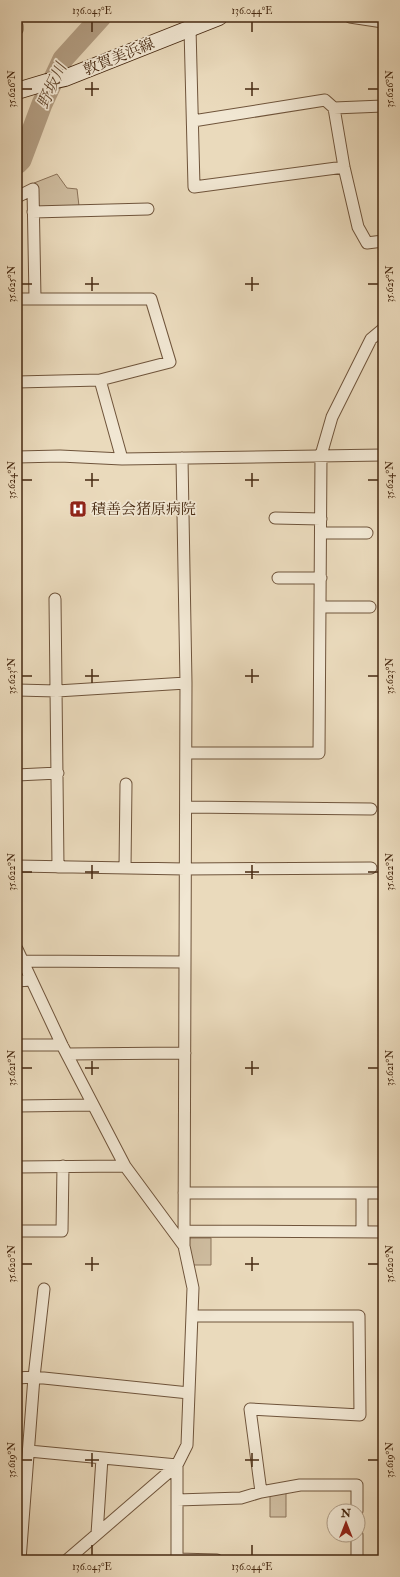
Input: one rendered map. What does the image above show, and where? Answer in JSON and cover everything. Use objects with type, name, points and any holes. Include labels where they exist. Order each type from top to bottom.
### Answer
[{"type":"main road","name":"敦賀美浜線","points":[[17,92],[72,76],[219,17]]},
{"type":"street","points":[[350,17],[383,22]]},
{"type":"street","points":[[190,28],[194,187],[344,167]]},
{"type":"street","points":[[193,121],[325,100],[334,108],[344,167],[358,227],[367,243],[383,241]]},
{"type":"street","points":[[334,108],[383,106]]},
{"type":"street","points":[[17,197],[33,189],[35,298]]},
{"type":"street","points":[[33,212],[148,209]]},
{"type":"street","points":[[17,299],[151,299],[170,362],[100,380],[17,382]]},
{"type":"street","points":[[186,753],[319,753],[322,455],[332,417],[371,339],[383,329]]},
{"type":"street","points":[[100,380],[122,459]]},
{"type":"street","points":[[17,456],[60,456],[122,459],[383,455]]},
{"type":"street","points":[[67,1560],[177,1465],[187,1445],[193,1288],[184,1246],[186,683],[182,458]]},
{"type":"street","points":[[275,518],[321,518]]},
{"type":"street","points":[[321,533],[367,533]]},
{"type":"street","points":[[278,578],[320,578]]},
{"type":"street","points":[[55,599],[58,866]]},
{"type":"street","points":[[320,607],[370,607]]},
{"type":"street","points":[[17,690],[57,691],[186,683]]},
{"type":"street","points":[[17,775],[58,773]]},
{"type":"street","points":[[125,868],[126,784]]},
{"type":"street","points":[[186,807],[371,809]]},
{"type":"street","points":[[17,866],[125,868],[371,868]]},
{"type":"street","points":[[17,948],[65,1049],[125,1166],[184,1246]]},
{"type":"street","points":[[22,961],[185,962]]},
{"type":"street","points":[[17,981],[31,980]]},
{"type":"street","points":[[17,1045],[65,1049],[185,1053]]},
{"type":"street","points":[[17,1106],[93,1104]]},
{"type":"street","points":[[17,1231],[62,1231],[63,1166]]},
{"type":"street","points":[[17,1167],[125,1166]]},
{"type":"street","points":[[184,1193],[383,1194]]},
{"type":"street","points":[[362,1193],[362,1232]]},
{"type":"street","points":[[184,1231],[383,1232]]},
{"type":"street","points":[[20,1560],[34,1377],[44,1289]]},
{"type":"street","points":[[192,1316],[359,1316],[360,1415],[250,1409],[261,1492]]},
{"type":"street","points":[[17,1378],[34,1377],[189,1393]]},
{"type":"street","points":[[29,1451],[177,1465]]},
{"type":"street","points":[[97,1534],[102,1458]]},
{"type":"street","points":[[177,1465],[177,1560],[217,1560]]},
{"type":"street","points":[[177,1500],[241,1498],[261,1492],[300,1485],[357,1485],[357,1503]]},
{"type":"street","points":[[357,1543],[357,1560]]},
{"type":"shaded area","points":[[57,174],[67,188],[77,189],[79,206],[41,207],[35,203],[34,183]]},
{"type":"shaded area","points":[[190,1238],[211,1238],[211,1265],[194,1265],[188,1248]]},
{"type":"shaded area","points":[[286,1493],[286,1517],[270,1517],[270,1496]]},
{"type":"waterway","name":"野坂川","points":[[17,164],[21,160],[42,104],[63,59],[101,17]]},
{"type":"place","name":"積善会猪原病院","points":[[78,509]]}]
